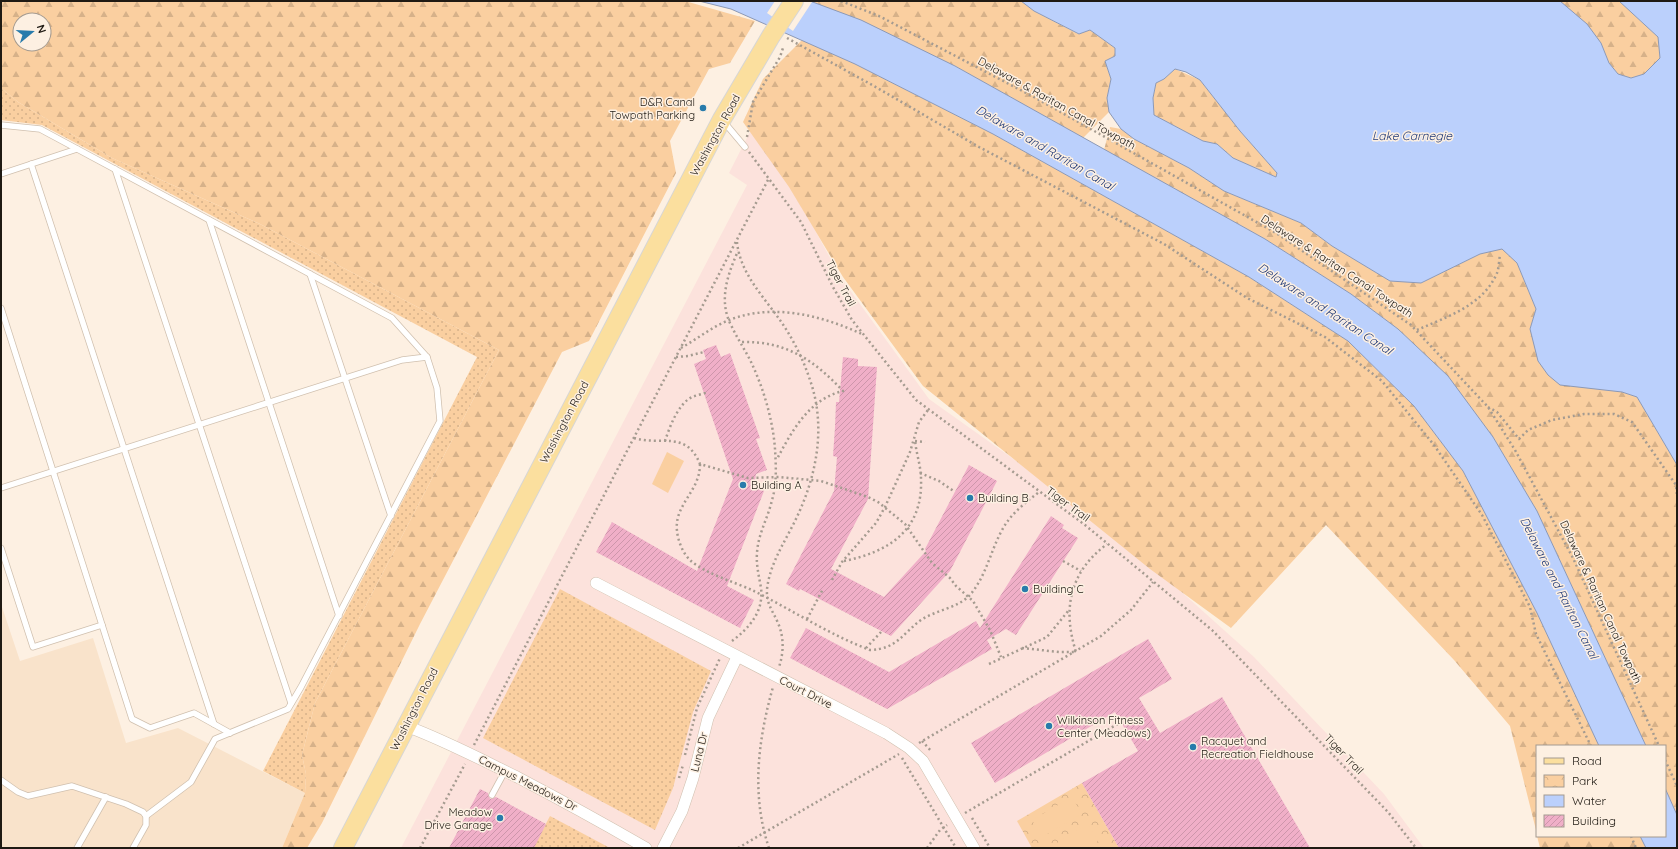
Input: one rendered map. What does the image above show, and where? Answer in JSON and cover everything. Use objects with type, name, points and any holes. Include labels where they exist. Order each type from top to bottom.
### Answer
[{"type":"main road","name":"Washington Road","points":[[342,848],[722,119],[794,1]]},
{"type":"street","name":"Court Drive","points":[[596,583],[886,733],[904,751],[922,761],[974,848]]},
{"type":"street","name":"Luna Dr","points":[[663,848],[682,811],[693,778],[708,718],[737,657]]},
{"type":"street","name":"Campus Meadows Dr","points":[[406,726],[439,738],[505,771],[583,811],[646,848]]},
{"type":"lane","points":[[722,119],[745,148]]},
{"type":"lane","points":[[1,125],[40,129],[392,318],[427,357],[437,388],[440,421],[339,616],[288,709],[214,739],[191,782],[146,816]]},
{"type":"lane","points":[[1,174],[77,149]]},
{"type":"lane","points":[[31,164],[214,724]]},
{"type":"lane","points":[[115,169],[291,703]]},
{"type":"lane","points":[[209,220],[339,616]]},
{"type":"lane","points":[[310,274],[391,516]]},
{"type":"lane","points":[[1,308],[132,719],[150,728],[194,713],[230,733]]},
{"type":"lane","points":[[1,488],[402,360],[427,357]]},
{"type":"lane","points":[[1,548],[33,647],[102,625]]},
{"type":"lane","points":[[492,795],[505,771]]},
{"type":"lane","points":[[1,780],[18,792],[28,796],[72,786],[106,797],[143,812],[146,816],[146,824],[133,848]]},
{"type":"lane","points":[[77,848],[106,797]]},
{"type":"path","name":"Delaware & Raritan Canal Towpath","points":[[841,1],[879,16],[1032,96],[1276,233],[1366,292],[1417,330],[1488,407],[1515,450],[1573,558],[1659,745]]},
{"type":"path","points":[[745,148],[753,102],[780,57],[785,38],[874,86],[979,147],[1164,244],[1247,298],[1325,337],[1382,380],[1434,445],[1482,515],[1530,607],[1536,634],[1591,745]]},
{"type":"path","name":"Tiger Trail","points":[[745,148],[801,222],[833,287],[863,334],[916,400],[1107,544],[1220,638],[1388,812],[1416,848]]},
{"type":"path","points":[[420,848],[769,178]]},
{"type":"path","points":[[737,242],[738,252],[753,284],[773,312],[800,355],[816,404],[818,434],[812,480],[804,502],[780,548],[770,572],[768,598],[769,608],[777,621],[782,635],[783,648],[764,720],[760,746],[758,795],[764,833],[769,848]]},
{"type":"path","points":[[678,786],[697,708],[724,650],[751,625],[759,608],[762,595],[756,565],[758,542],[772,500],[776,478],[775,447],[766,404],[754,367],[728,320],[725,305],[725,287],[738,252]]},
{"type":"path","points":[[1417,330],[1458,313],[1483,293],[1497,273],[1500,255]]},
{"type":"path","points":[[681,348],[728,320],[752,314],[773,312],[817,317],[863,334]]},
{"type":"path","points":[[741,342],[761,343],[800,355],[822,370],[842,391],[831,394],[816,404],[796,426],[776,461]]},
{"type":"path","points":[[676,357],[704,352]]},
{"type":"path","points":[[665,441],[668,431],[683,404],[693,397],[708,392]]},
{"type":"path","points":[[1488,407],[1498,412],[1519,439],[1528,430],[1552,420],[1584,414],[1614,414],[1632,422],[1676,486],[1677,496]]},
{"type":"path","points":[[832,580],[842,562],[876,523],[885,507],[910,452],[919,422],[928,410]]},
{"type":"path","points":[[634,438],[650,442],[675,441],[684,444],[692,450],[700,464],[699,479],[696,486],[682,505],[678,516],[679,540],[690,560],[698,566],[762,595],[866,648],[881,650],[903,638],[920,621],[935,612],[952,606],[968,596],[983,576],[1006,525],[1020,506],[1039,492]]},
{"type":"path","points":[[842,562],[867,556],[888,546],[908,528],[916,512],[920,496],[920,473],[915,438]]},
{"type":"path","points":[[915,441],[925,442]]},
{"type":"path","points":[[700,464],[748,478],[812,480],[831,484],[868,497],[885,507],[897,515],[908,528],[932,563],[968,596],[979,610],[1001,657]]},
{"type":"path","points":[[920,473],[939,481],[955,492]]},
{"type":"path","points":[[1076,652],[1072,636],[1070,599],[1081,571],[1094,554],[1107,544]]},
{"type":"path","points":[[1063,561],[1081,571]]},
{"type":"path","points":[[738,848],[1076,652],[1101,636],[1131,610],[1153,582]]},
{"type":"path","points":[[807,619],[823,589]]},
{"type":"path","points":[[988,664],[1047,636],[1070,609]]},
{"type":"path","points":[[866,648],[881,632]]},
{"type":"path","points":[[1022,648],[1052,652],[1076,652]]},
{"type":"path","points":[[927,848],[944,827],[956,818],[1121,722]]},
{"type":"path","points":[[904,751],[956,848]]},
{"type":"path","points":[[1666,762],[1677,786]]},
{"type":"path","points":[[1631,837],[1636,848]]},
{"type":"shaded area","points":[[753,126],[779,164],[841,278],[929,399],[1108,526],[1254,657],[1384,794],[1424,848],[401,848],[747,185],[729,173]]},
{"type":"shaded area","points":[[1,604],[20,661],[93,638],[126,743],[178,728],[305,793],[282,848],[1,848]]},
{"type":"green space","points":[[1,1],[685,1],[755,21],[730,63],[709,69],[670,141],[676,173],[589,341],[562,352],[420,624],[322,823],[307,848],[282,848],[305,793],[306,774],[302,755],[315,703],[499,350],[260,224],[112,158],[18,102],[1,88]]},
{"type":"green space","points":[[810,1],[1021,1],[1034,11],[1078,34],[1090,30],[1115,48],[1115,56],[1105,61],[1111,79],[1107,98],[1109,112],[1083,138],[955,66]]},
{"type":"green space","points":[[1560,1],[1619,1],[1658,37],[1660,58],[1644,74],[1631,78],[1618,74],[1609,63],[1601,43]]},
{"type":"green space","points":[[802,40],[855,64],[993,134],[1249,277],[1348,341],[1414,406],[1463,471],[1537,613],[1599,745],[1536,745],[1536,830],[1510,726],[1454,660],[1326,525],[1231,628],[1150,569],[923,386],[843,277],[789,187],[743,122],[763,79]]},
{"type":"green space","points":[[1175,69],[1200,80],[1240,131],[1277,173],[1276,177],[1233,158],[1217,144],[1203,141],[1154,115],[1153,98],[1156,83],[1164,79]]},
{"type":"green space","points":[[1,88],[18,102],[112,158],[260,224],[499,350],[315,703],[302,755],[306,774],[305,793],[263,771],[477,357],[42,125],[1,120]]},
{"type":"green space","points":[[1110,127],[1121,129],[1134,139],[1189,168],[1224,191],[1301,223],[1332,246],[1390,281],[1421,283],[1480,254],[1502,248],[1517,263],[1536,309],[1530,329],[1622,392],[1637,397],[1677,465],[1677,815],[1666,790],[1666,745],[1646,745],[1537,511],[1493,437],[1447,376],[1398,329],[1351,294],[1265,239],[1104,150]]},
{"type":"green space","points":[[667,452],[684,461],[668,493],[652,484]]},
{"type":"green space","points":[[560,589],[711,671],[693,712],[673,788],[655,830],[483,738]]},
{"type":"green space","points":[[1082,783],[1119,848],[1032,848],[1017,821]]},
{"type":"green space","points":[[1072,797],[1082,814],[1042,837],[1032,820]]},
{"type":"green space","points":[[550,816],[610,848],[533,848]]},
{"type":"green space","points":[[1088,824],[1098,841],[1087,848],[1049,848]]},
{"type":"green space","points":[[1537,837],[1640,837],[1646,848],[1540,848]]},
{"type":"water","name":"Delaware and Raritan Canal","points":[[699,1],[810,1],[861,20],[955,66],[1265,239],[1351,294],[1398,329],[1448,376],[1493,437],[1537,511],[1646,745],[1599,745],[1537,613],[1463,471],[1414,406],[1348,341],[1249,277],[993,134],[855,64],[731,9]]},
{"type":"water","name":"Lake Carnegie","points":[[1021,1],[1560,1],[1587,24],[1601,43],[1609,63],[1618,74],[1631,78],[1644,74],[1660,58],[1658,37],[1619,1],[1677,1],[1677,465],[1637,397],[1622,392],[1560,385],[1548,375],[1538,361],[1530,329],[1536,309],[1517,263],[1502,249],[1480,254],[1421,283],[1390,281],[1332,246],[1301,223],[1224,191],[1189,168],[1134,139],[1121,129],[1109,112],[1107,98],[1111,79],[1105,61],[1115,56],[1115,48],[1090,30],[1079,34],[1034,11]],"holes":[[[1175,69],[1186,72],[1200,80],[1240,131],[1277,173],[1276,177],[1233,158],[1217,144],[1203,141],[1154,115],[1153,98],[1156,83],[1164,79]]]},
{"type":"water","points":[[1666,790],[1677,815],[1677,848],[1646,848],[1640,837],[1666,837]]},
{"type":"pier","points":[[775,1],[812,2],[793,31],[767,13]]},
{"type":"building","name":"Building A","points":[[716,345],[721,357],[730,353],[760,438],[756,439],[767,470],[756,474],[754,487],[764,491],[727,586],[754,600],[740,628],[596,552],[612,522],[697,571],[733,479],[694,364],[706,359],[703,350]]},
{"type":"building","name":"Building B","points":[[843,357],[858,359],[858,366],[877,367],[868,499],[831,569],[884,597],[926,551],[925,549],[969,465],[997,481],[950,571],[891,636],[800,589],[799,591],[786,584],[834,491],[837,457],[833,456],[836,402],[839,402]]},
{"type":"building","name":"Building C","points":[[1051,516],[1064,525],[1062,528],[1078,538],[1016,635],[1006,629],[987,640],[992,649],[887,709],[790,658],[806,628],[889,672],[976,621],[980,628]]},
{"type":"building","name":"Racquet and Recreation Fieldhouse","points":[[1148,639],[1172,679],[1139,698],[1160,733],[1222,697],[1310,848],[1119,848],[1082,783],[1138,751],[1115,712],[995,783],[971,743]]},
{"type":"building","name":"Meadow Drive Garage","points":[[480,789],[488,793],[490,799],[496,797],[546,824],[534,848],[449,848]]},
{"type":"place","name":"D&R Canal Towpath Parking","points":[[703,108]]},
{"type":"place","name":"Building A","points":[[743,485]]},
{"type":"place","name":"Building B","points":[[970,498]]},
{"type":"place","name":"Building C","points":[[1025,589]]},
{"type":"place","name":"Wilkinson Fitness Center (Meadows)","points":[[1049,726]]},
{"type":"place","name":"Racquet and Recreation Fieldhouse","points":[[1193,747]]},
{"type":"place","name":"Meadow Drive Garage","points":[[500,818]]}]
